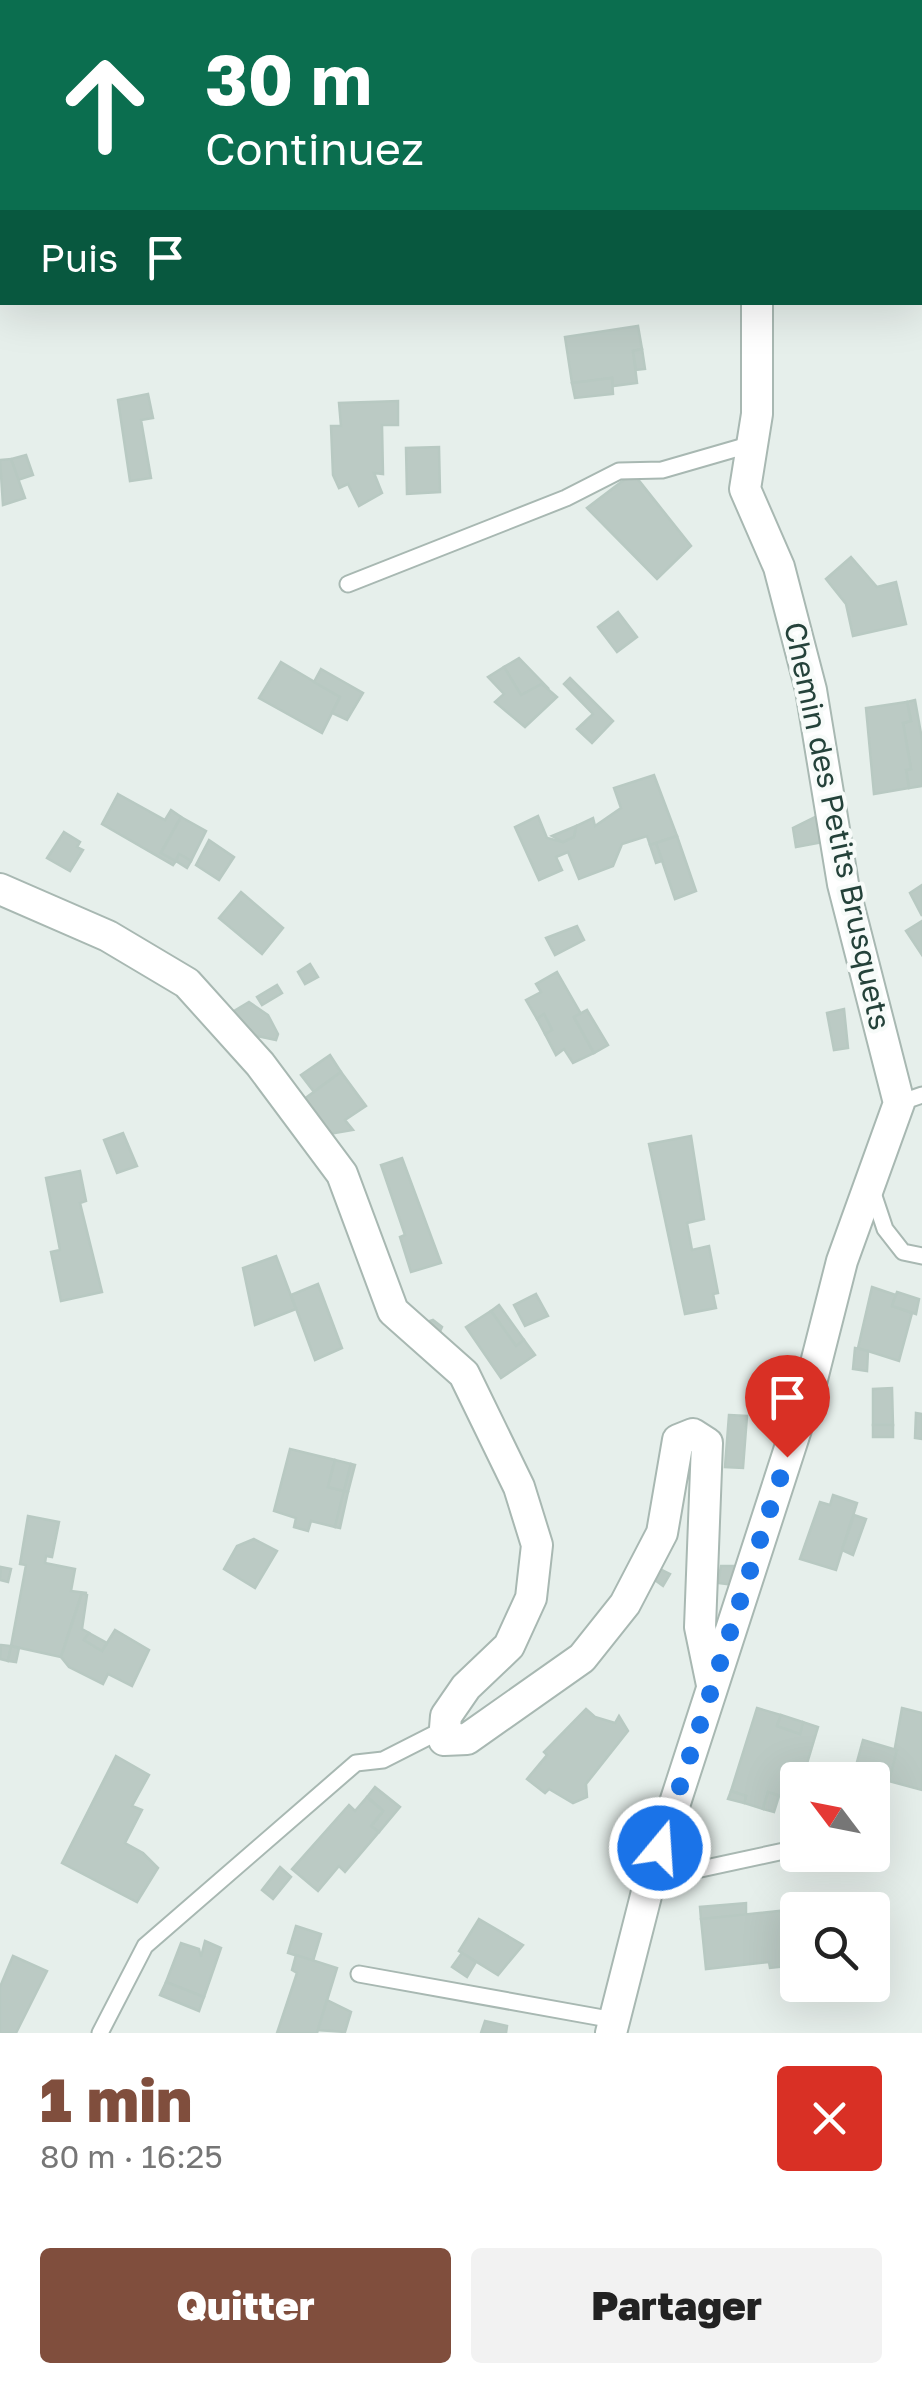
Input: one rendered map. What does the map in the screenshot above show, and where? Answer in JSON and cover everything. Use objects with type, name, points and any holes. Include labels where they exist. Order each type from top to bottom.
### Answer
[{"type":"street","name":"Chemin des Petits Brusquets","points":[[612,2027],[650,1880],[811,1383],[842,1261],[870,1184],[911,1099],[843,884],[811,690],[779,567],[745,489],[757,414],[757,305]]},
{"type":"street","points":[[0,889],[108,936],[187,982],[260,1064],[342,1174],[394,1311],[464,1374],[519,1488],[537,1546],[530,1598],[509,1646],[466,1687],[446,1716],[444,1740],[466,1739],[582,1658],[625,1604],[662,1533],[678,1440],[692,1434],[707,1443],[700,1627],[713,1688]]},
{"type":"lane","points":[[348,584],[566,498],[618,470],[662,470],[752,444]]},
{"type":"lane","points":[[870,1184],[885,1229],[903,1252],[922,1256]]},
{"type":"lane","points":[[100,2033],[145,1946],[356,1763],[384,1760],[444,1729]]},
{"type":"lane","points":[[650,1880],[780,1852]]},
{"type":"lane","points":[[359,1974],[612,2027]]},
{"type":"building","points":[[638,326],[642,349],[633,351],[637,383],[613,386],[612,378],[572,383],[565,337]]},
{"type":"building","points":[[642,349],[645,369],[636,370],[633,351]]},
{"type":"building","points":[[612,378],[613,394],[575,398],[572,383]]},
{"type":"building","points":[[148,394],[153,418],[141,420],[151,478],[130,481],[118,400]]},
{"type":"building","points":[[398,401],[398,425],[382,425],[383,474],[374,473],[382,493],[359,506],[348,484],[339,488],[333,475],[331,426],[341,426],[339,403]]},
{"type":"building","points":[[439,447],[440,492],[407,494],[406,448]]},
{"type":"building","points":[[26,455],[33,475],[18,480],[11,459]]},
{"type":"building","points":[[11,459],[25,498],[3,505],[0,460]]},
{"type":"building","points":[[633,473],[691,546],[657,579],[587,508]]},
{"type":"building","points":[[851,557],[877,587],[896,582],[906,624],[853,636],[846,604],[826,579]]},
{"type":"building","points":[[618,612],[637,637],[617,652],[598,627]]},
{"type":"building","points":[[519,658],[549,689],[542,684],[521,695],[504,667]]},
{"type":"building","points":[[281,662],[340,697],[322,733],[259,698]]},
{"type":"building","points":[[504,667],[521,695],[542,684],[557,697],[525,727],[495,702],[504,694],[488,677]]},
{"type":"building","points":[[321,669],[363,693],[347,720],[332,713],[340,697],[314,682]]},
{"type":"building","points":[[570,678],[613,721],[592,743],[577,729],[593,714],[564,684]]},
{"type":"building","points":[[915,700],[922,739],[922,786],[909,788],[906,770],[911,769],[903,723],[911,721],[907,702]]},
{"type":"building","points":[[907,702],[911,721],[903,723],[911,769],[906,770],[909,788],[874,794],[866,708]]},
{"type":"building","points":[[654,775],[677,836],[650,845],[647,836],[622,844],[613,866],[579,879],[568,852],[556,857],[562,870],[539,880],[515,827],[538,816],[547,838],[563,842],[574,837],[576,826],[593,818],[595,826],[621,808],[614,788]]},
{"type":"building","points":[[118,794],[165,820],[171,810],[181,817],[161,853],[176,861],[173,865],[102,824]]},
{"type":"building","points":[[817,816],[823,842],[796,847],[793,828]]},
{"type":"building","points":[[181,817],[206,831],[191,861],[179,854],[176,861],[161,853]]},
{"type":"building","points":[[576,826],[574,837],[563,842],[552,836]]},
{"type":"building","points":[[64,832],[80,842],[77,847],[83,850],[70,871],[47,858]]},
{"type":"building","points":[[677,836],[696,891],[675,899],[656,843]]},
{"type":"building","points":[[209,840],[234,857],[219,880],[196,865]]},
{"type":"building","points":[[656,843],[662,861],[656,863],[650,845]]},
{"type":"building","points":[[179,854],[191,861],[187,868],[176,861]]},
{"type":"building","points":[[922,885],[922,916],[910,893]]},
{"type":"building","points":[[241,892],[283,928],[262,954],[219,918]]},
{"type":"building","points":[[922,921],[922,955],[906,931]]},
{"type":"building","points":[[577,926],[584,940],[555,955],[546,938]]},
{"type":"building","points":[[310,964],[318,977],[305,984],[298,972]]},
{"type":"building","points":[[557,972],[581,1014],[574,1017],[594,1053],[573,1063],[564,1049],[556,1055],[545,1034],[552,1030],[544,1014],[537,1019],[526,1000],[541,992],[536,984]]},
{"type":"building","points":[[277,985],[282,993],[262,1005],[257,997]]},
{"type":"building","points":[[249,1002],[268,1015],[278,1034],[276,1040],[257,1036],[249,1047],[224,1017]]},
{"type":"building","points":[[844,1009],[848,1048],[834,1050],[827,1013]]},
{"type":"building","points":[[587,1010],[608,1045],[594,1053],[574,1017]]},
{"type":"building","points":[[544,1014],[552,1030],[545,1034],[537,1019]]},
{"type":"building","points":[[330,1055],[341,1072],[314,1092],[301,1075]]},
{"type":"building","points":[[341,1072],[366,1106],[345,1120],[353,1130],[324,1135],[300,1102]]},
{"type":"building","points":[[123,1133],[137,1166],[117,1173],[104,1140]]},
{"type":"building","points":[[691,1136],[704,1219],[687,1223],[692,1250],[709,1246],[718,1293],[713,1294],[716,1308],[685,1314],[649,1144]]},
{"type":"building","points":[[402,1158],[441,1263],[411,1272],[400,1237],[405,1235],[381,1165]]},
{"type":"building","points":[[80,1171],[86,1201],[80,1203],[102,1292],[61,1301],[51,1252],[60,1250],[46,1178]]},
{"type":"building","points":[[276,1256],[296,1309],[255,1325],[243,1268]]},
{"type":"building","points":[[318,1284],[342,1348],[315,1360],[291,1295]]},
{"type":"building","points":[[872,1287],[896,1295],[892,1306],[912,1313],[899,1361],[858,1348]]},
{"type":"building","points":[[897,1292],[919,1299],[916,1314],[892,1306]]},
{"type":"building","points":[[536,1294],[548,1316],[525,1326],[514,1305]]},
{"type":"building","points":[[499,1305],[524,1340],[516,1346],[491,1311]]},
{"type":"building","points":[[491,1311],[516,1346],[524,1340],[535,1355],[501,1378],[466,1327]]},
{"type":"building","points":[[433,1320],[442,1327],[437,1338],[427,1322]]},
{"type":"building","points":[[855,1348],[868,1351],[867,1371],[853,1369]]},
{"type":"building","points":[[892,1388],[893,1425],[873,1425],[873,1389]]},
{"type":"building","points":[[916,1413],[922,1414],[922,1439],[915,1438]]},
{"type":"building","points":[[729,1415],[747,1416],[743,1468],[725,1467]]},
{"type":"building","points":[[873,1425],[893,1425],[893,1437],[873,1437]]},
{"type":"building","points":[[290,1449],[335,1460],[328,1487],[344,1491],[335,1527],[311,1521],[308,1531],[294,1527],[296,1518],[274,1511]]},
{"type":"building","points":[[335,1460],[351,1464],[344,1491],[328,1487]]},
{"type":"building","points":[[351,1464],[355,1465],[348,1492],[344,1491]]},
{"type":"building","points":[[344,1491],[348,1492],[340,1528],[335,1527]]},
{"type":"building","points":[[833,1495],[857,1503],[836,1570],[800,1559],[820,1502],[830,1505]]},
{"type":"building","points":[[854,1515],[866,1519],[853,1555],[842,1550]]},
{"type":"building","points":[[28,1516],[59,1522],[52,1557],[46,1556],[45,1563],[75,1569],[71,1591],[87,1593],[82,1593],[61,1657],[11,1646],[26,1565],[20,1564]]},
{"type":"building","points":[[254,1539],[277,1551],[255,1588],[224,1569],[237,1546]]},
{"type":"building","points":[[721,1566],[738,1566],[735,1585],[718,1583]]},
{"type":"building","points":[[1,1567],[11,1569],[8,1582],[0,1580]]},
{"type":"building","points":[[658,1568],[670,1574],[663,1586],[652,1578]]},
{"type":"building","points":[[82,1593],[87,1595],[82,1629],[89,1633],[84,1640],[102,1651],[115,1630],[149,1650],[132,1686],[108,1674],[103,1684],[69,1667],[61,1657]]},
{"type":"building","points":[[89,1633],[107,1643],[102,1651],[84,1640]]},
{"type":"building","points":[[1,1645],[11,1646],[8,1661],[0,1659]]},
{"type":"building","points":[[11,1646],[19,1648],[16,1662],[8,1661]]},
{"type":"building","points":[[757,1708],[781,1715],[777,1726],[800,1734],[803,1722],[818,1727],[807,1762],[780,1762],[780,1796],[768,1792],[763,1809],[744,1803],[746,1796],[731,1791]]},
{"type":"building","points":[[902,1708],[922,1713],[922,1790],[890,1781]]},
{"type":"building","points":[[586,1709],[595,1717],[615,1723],[619,1716],[628,1731],[586,1784],[587,1797],[573,1803],[549,1789],[545,1793],[527,1779],[547,1755],[544,1752]]},
{"type":"building","points":[[781,1715],[803,1722],[800,1734],[777,1726]]},
{"type":"building","points":[[863,1740],[897,1750],[890,1777],[890,1762],[857,1762]]},
{"type":"building","points":[[116,1756],[149,1775],[132,1806],[142,1810],[125,1843],[158,1868],[137,1902],[62,1863]]},
{"type":"building","points":[[375,1787],[400,1807],[379,1832],[371,1826],[383,1811],[367,1797]]},
{"type":"building","points":[[731,1791],[746,1796],[744,1803],[728,1799]]},
{"type":"building","points":[[768,1792],[779,1796],[774,1812],[763,1809]]},
{"type":"building","points":[[367,1797],[383,1811],[371,1826],[379,1832],[345,1872],[339,1866],[318,1891],[292,1869],[349,1805],[355,1811]]},
{"type":"building","points":[[280,1867],[291,1877],[273,1899],[262,1890]]},
{"type":"building","points":[[746,1903],[746,1915],[701,1919],[700,1907]]},
{"type":"building","points":[[780,1911],[780,1967],[770,1968],[769,1962],[706,1969],[701,1919]]},
{"type":"building","points":[[479,1919],[523,1945],[498,1975],[459,1951]]},
{"type":"building","points":[[296,1926],[321,1934],[313,1961],[288,1953]]},
{"type":"building","points":[[205,1941],[221,1948],[204,1997],[166,1982],[181,1943],[199,1949],[201,1957]]},
{"type":"building","points":[[462,1953],[476,1962],[467,1977],[452,1967]]},
{"type":"building","points":[[296,1955],[337,1968],[317,2033],[277,2033],[297,1973],[292,1970]]},
{"type":"building","points":[[13,1956],[47,1971],[16,2033],[0,2033],[0,1987]]},
{"type":"building","points":[[166,1982],[204,1997],[199,2011],[160,1995]]},
{"type":"building","points":[[327,2000],[351,2012],[345,2032],[318,2030]]},
{"type":"building","points":[[485,2021],[507,2026],[506,2033],[481,2033]]},
{"type":"route","points":[[660,1848],[787,1457]]}]
